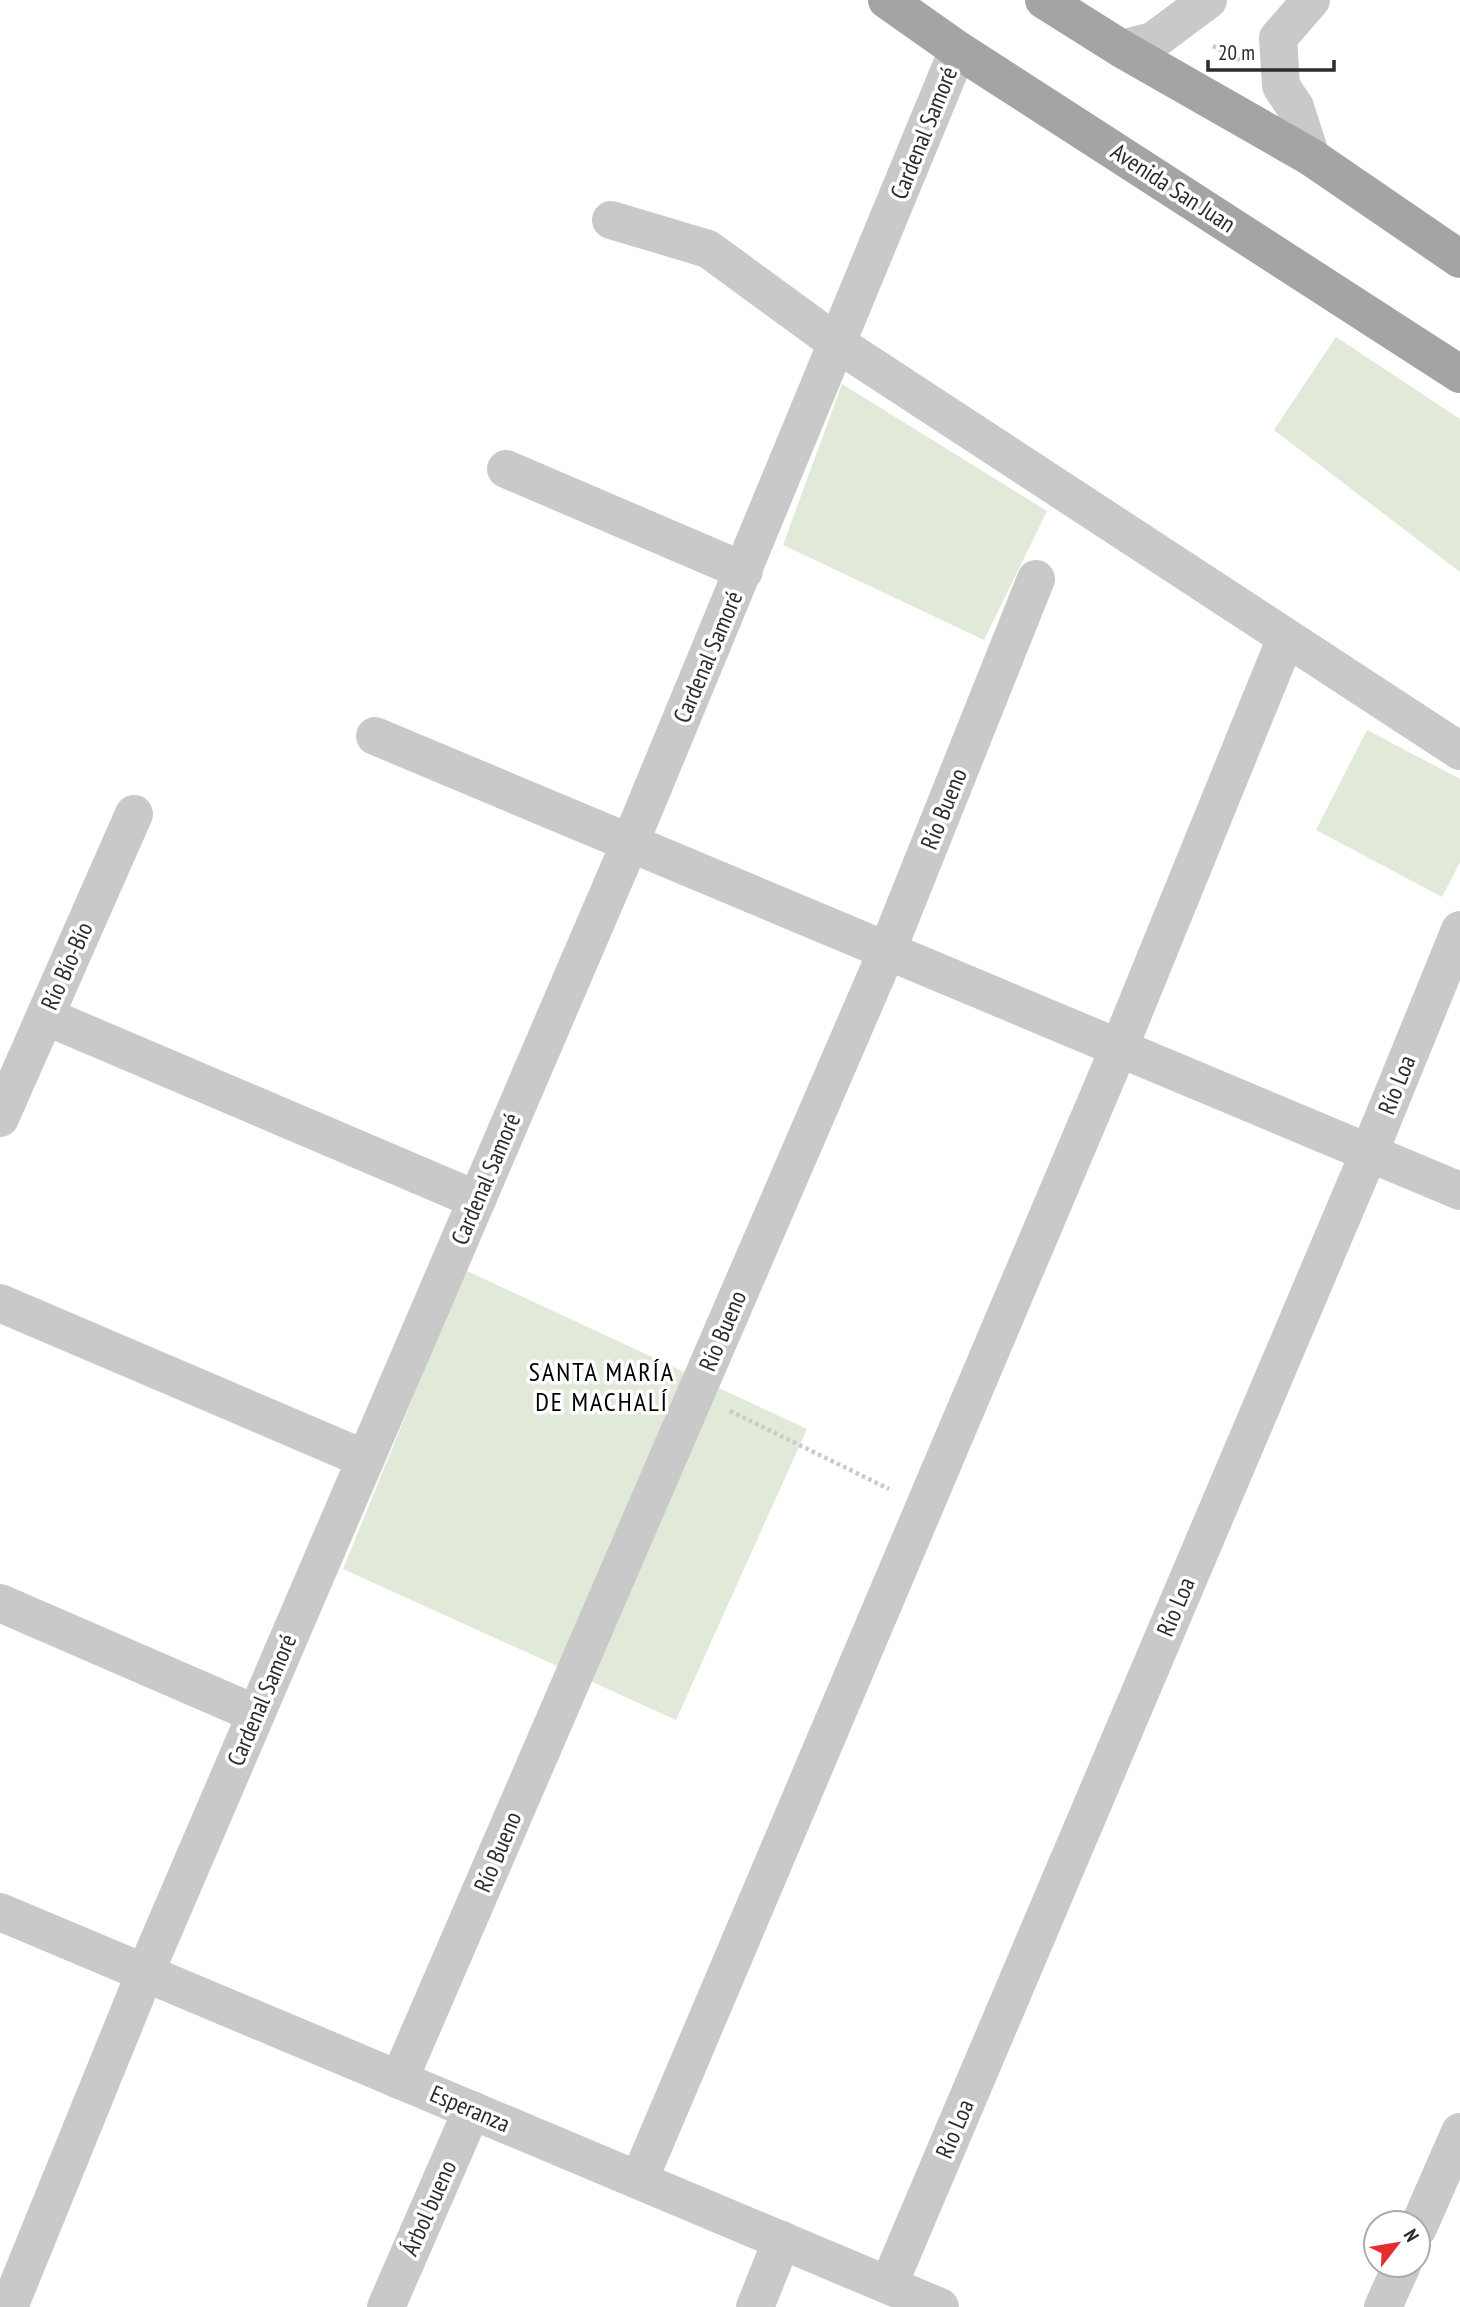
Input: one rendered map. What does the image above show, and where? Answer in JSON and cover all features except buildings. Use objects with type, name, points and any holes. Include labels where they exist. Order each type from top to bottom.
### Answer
[{"type":"main road","name":"Avenida San Juan","points":[[887,0],[958,50],[1460,374]]},
{"type":"main road","points":[[1044,0],[1122,49],[1311,157],[1460,259]]},
{"type":"street","points":[[1122,49],[1153,41],[1209,0]]},
{"type":"street","points":[[1311,0],[1278,38],[1281,86],[1294,107],[1311,157]]},
{"type":"street","name":"Cardenal Samoré","points":[[9,2307],[145,1973],[630,843],[958,50]]},
{"type":"street","points":[[611,220],[708,248],[838,344],[1460,751]]},
{"type":"street","points":[[506,469],[744,571]]},
{"type":"street","name":"Río Bueno","points":[[399,2080],[887,951],[1036,579]]},
{"type":"street","points":[[639,2179],[1119,1048],[1286,638]]},
{"type":"street","points":[[375,736],[1460,1191]]},
{"type":"street","name":"Río Bío-Bío","points":[[0,1118],[134,814]]},
{"type":"street","name":"Río Loa","points":[[889,2284],[1369,1153],[1460,930]]},
{"type":"street","points":[[45,1016],[477,1199]]},
{"type":"street","points":[[0,1303],[365,1459]]},
{"type":"street","points":[[0,1603],[256,1713]]},
{"type":"street","name":"Esperanza","points":[[0,1912],[940,2307]]},
{"type":"street","name":"Árbol bueno","points":[[386,2307],[472,2110]]},
{"type":"street","points":[[1426,2209],[1460,2132]]},
{"type":"street","points":[[755,2307],[782,2240]]},
{"type":"street","points":[[1383,2307],[1396,2279]]},
{"type":"path","points":[[695,1394],[925,1506]]},
{"type":"green space","points":[[1336,337],[1460,419],[1460,572],[1274,430]]},
{"type":"green space","points":[[842,384],[1047,511],[984,640],[783,545]]},
{"type":"green space","points":[[1367,730],[1460,779],[1460,862],[1442,897],[1316,830]]},
{"type":"green space","points":[[465,1270],[807,1429],[676,1720],[343,1569]]},
{"type":"district","name":"SANTA MARÍA DE MACHALÍ","points":[[602,1387]]}]
